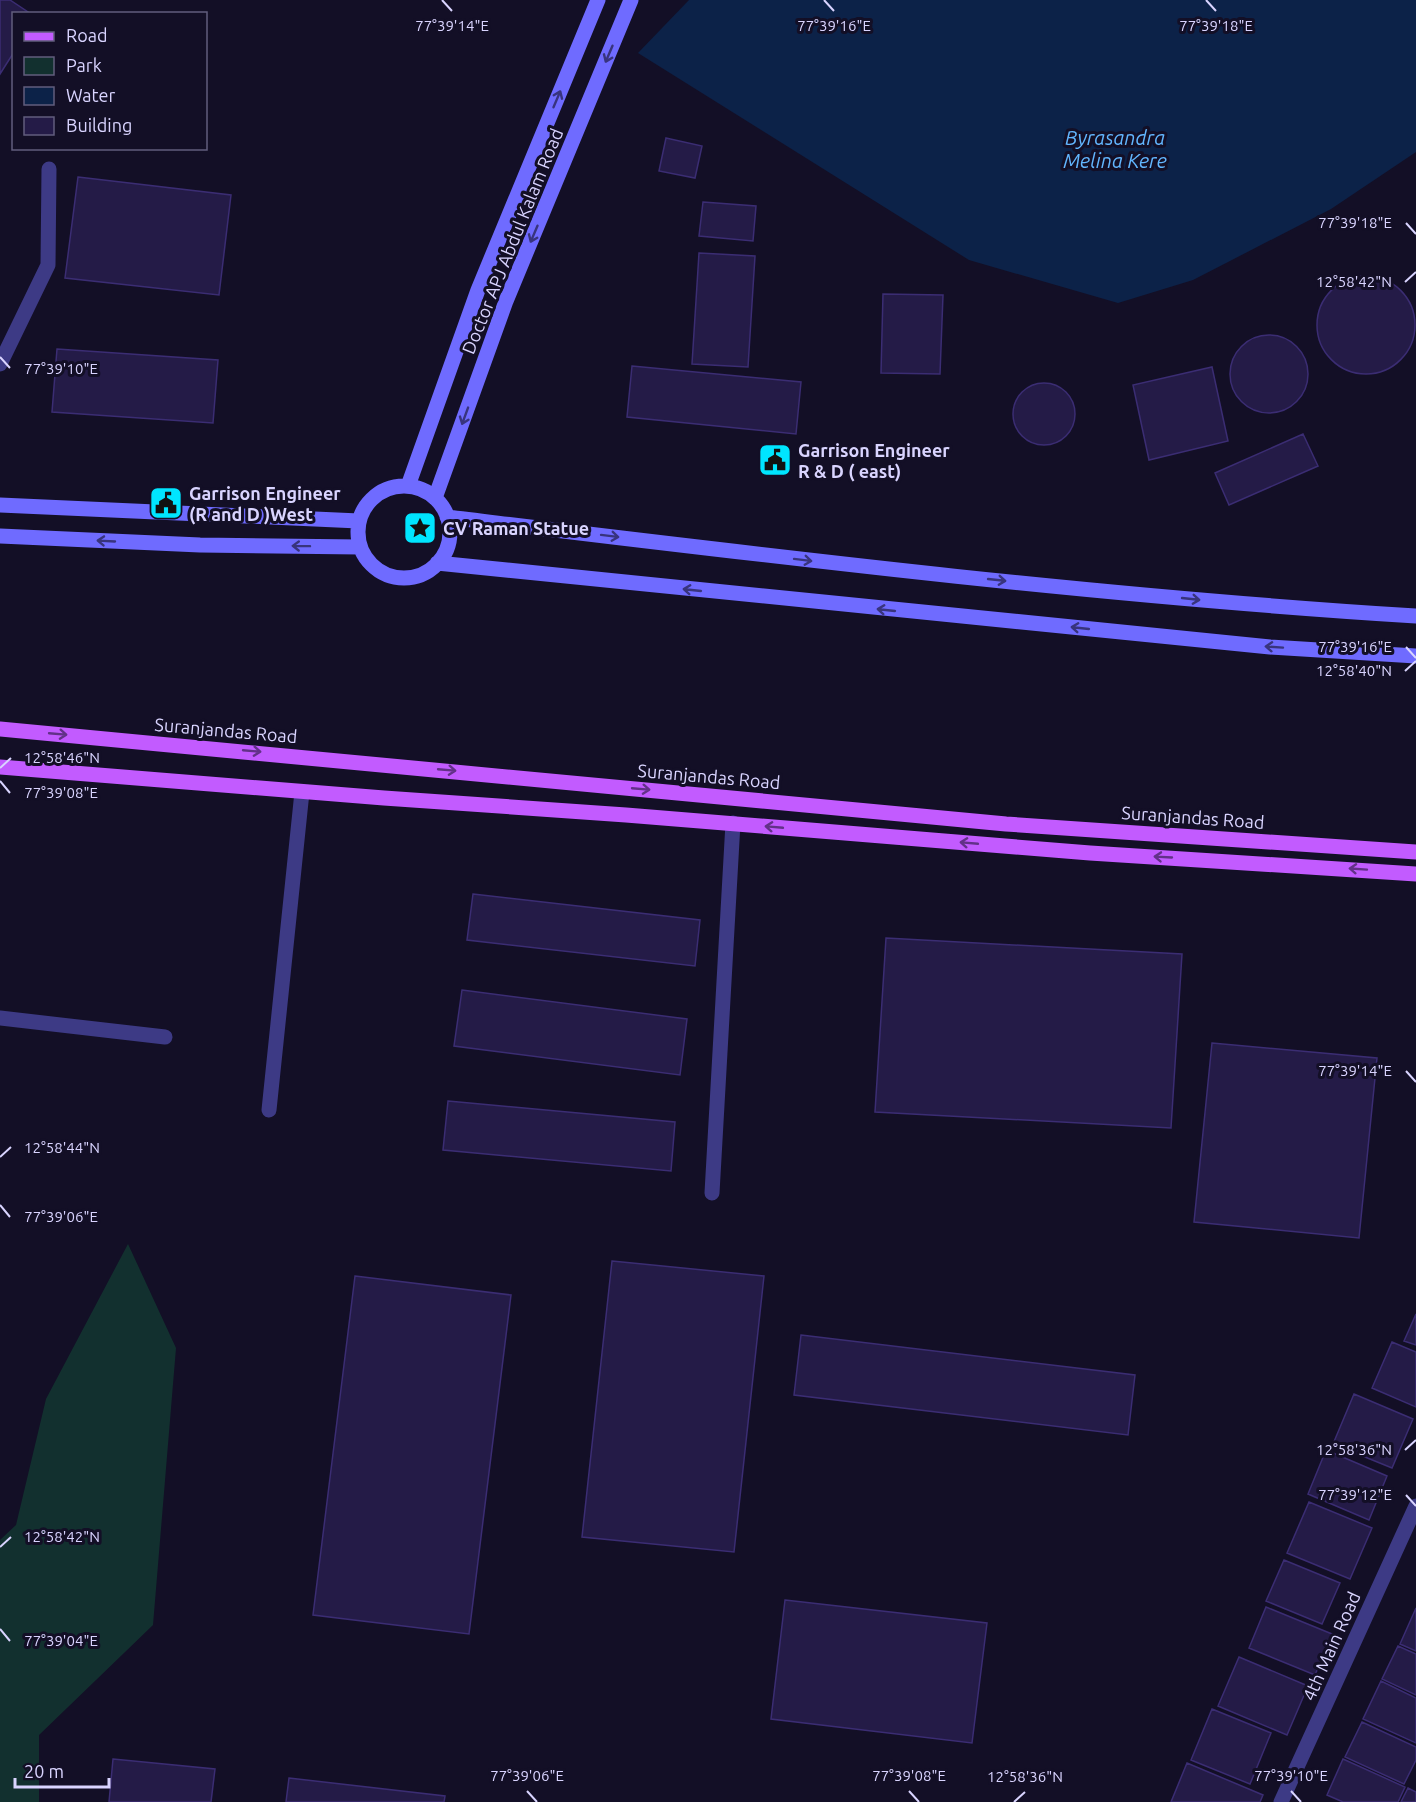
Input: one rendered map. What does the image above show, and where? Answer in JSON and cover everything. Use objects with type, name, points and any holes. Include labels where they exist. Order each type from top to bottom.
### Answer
[{"type":"main road","name":"Suranjandas Road","points":[[0,729],[1006,824],[1416,852]]},
{"type":"main road","points":[[0,767],[302,792],[733,823],[1090,853],[1416,874]]},
{"type":"street","name":"Doctor APJ Abdul Kalam Road","points":[[408,486],[478,290],[598,0]]},
{"type":"street","name":"Doctor APJ Abdul Kalam Road","points":[[435,498],[506,301],[631,0]]},
{"type":"street","points":[[0,364],[48,265],[49,169]]},
{"type":"street","points":[[408,486],[422,490],[435,498],[447,517],[450,533],[446,550],[437,563],[425,573],[410,578],[393,577],[379,571],[368,561],[360,547],[359,521],[369,502],[386,489],[408,486]]},
{"type":"street","points":[[0,505],[359,521]]},
{"type":"street","points":[[447,517],[864,567],[1273,607],[1416,616]]},
{"type":"street","points":[[0,536],[200,545],[360,547]]},
{"type":"street","points":[[437,563],[1270,647],[1416,656]]},
{"type":"street","points":[[268,1110],[302,792]]},
{"type":"street","points":[[712,1193],[733,823]]},
{"type":"street","points":[[0,1018],[165,1037]]},
{"type":"street","name":"4th Main Road","points":[[1281,1802],[1416,1506]]},
{"type":"green space","points":[[128,1244],[176,1348],[153,1625],[39,1735],[39,1802],[0,1802],[0,1540],[16,1525],[46,1399]]},
{"type":"water","name":"Byrasandra Melina Kere","points":[[689,0],[1416,0],[1416,152],[1331,209],[1193,280],[1118,303],[969,260],[638,53]]},
{"type":"building","points":[[0,0],[10,0],[28,12],[12,12],[12,55],[0,74]]},
{"type":"building","points":[[666,138],[702,146],[695,178],[659,171]]},
{"type":"building","points":[[78,177],[231,195],[219,295],[65,278]]},
{"type":"building","points":[[703,202],[756,206],[753,241],[699,236]]},
{"type":"building","points":[[699,253],[755,256],[748,367],[692,364]]},
{"type":"building","points":[[1366,276],[1385,279],[1401,290],[1412,306],[1415,325],[1412,344],[1401,360],[1385,371],[1366,374],[1347,371],[1331,360],[1320,344],[1317,325],[1320,306],[1331,290],[1347,279]]},
{"type":"building","points":[[883,294],[943,295],[940,374],[881,373]]},
{"type":"building","points":[[1261,335],[1277,335],[1291,341],[1302,352],[1308,366],[1308,382],[1302,396],[1291,407],[1277,413],[1261,413],[1247,407],[1236,396],[1230,382],[1230,366],[1236,352],[1247,341]]},
{"type":"building","points":[[57,349],[218,360],[213,423],[52,412]]},
{"type":"building","points":[[632,366],[801,382],[796,434],[627,417]]},
{"type":"building","points":[[1212,367],[1228,441],[1149,460],[1133,385]]},
{"type":"building","points":[[1044,383],[1056,385],[1066,392],[1073,402],[1075,414],[1073,426],[1066,436],[1056,443],[1044,445],[1032,443],[1022,436],[1015,426],[1013,414],[1015,402],[1022,392],[1032,385]]},
{"type":"building","points":[[1303,434],[1318,466],[1229,505],[1215,473]]},
{"type":"building","points":[[473,894],[700,920],[695,966],[467,940]]},
{"type":"building","points":[[886,938],[1182,954],[1171,1128],[875,1112]]},
{"type":"building","points":[[462,990],[687,1019],[680,1075],[454,1046]]},
{"type":"building","points":[[1212,1043],[1377,1058],[1359,1238],[1194,1222]]},
{"type":"building","points":[[448,1101],[675,1122],[671,1171],[443,1150]]},
{"type":"building","points":[[612,1261],[764,1276],[734,1552],[582,1537]]},
{"type":"building","points":[[355,1276],[511,1295],[469,1634],[313,1615]]},
{"type":"building","points":[[1416,1314],[1416,1345],[1404,1341]]},
{"type":"building","points":[[801,1335],[1135,1375],[1128,1435],[794,1395]]},
{"type":"building","points":[[1392,1342],[1416,1352],[1416,1407],[1372,1388]]},
{"type":"building","points":[[1354,1394],[1413,1419],[1392,1468],[1333,1444]]},
{"type":"building","points":[[1326,1450],[1387,1476],[1369,1520],[1308,1494]]},
{"type":"building","points":[[1309,1502],[1372,1528],[1350,1579],[1287,1553]]},
{"type":"building","points":[[1284,1560],[1340,1583],[1322,1624],[1266,1601]]},
{"type":"building","points":[[785,1600],[987,1623],[972,1743],[771,1719]]},
{"type":"building","points":[[1266,1607],[1332,1634],[1315,1675],[1249,1648]]},
{"type":"building","points":[[1416,1608],[1416,1651],[1400,1644]]},
{"type":"building","points":[[1398,1646],[1416,1654],[1416,1695],[1382,1679]]},
{"type":"building","points":[[1239,1657],[1308,1686],[1287,1735],[1218,1706]]},
{"type":"building","points":[[1381,1681],[1416,1698],[1416,1743],[1363,1719]]},
{"type":"building","points":[[1212,1709],[1271,1733],[1250,1784],[1191,1760]]},
{"type":"building","points":[[1362,1722],[1416,1747],[1416,1760],[1404,1784],[1345,1757]]},
{"type":"building","points":[[113,1759],[215,1769],[211,1802],[109,1802]]},
{"type":"building","points":[[1343,1759],[1405,1787],[1398,1802],[1343,1802],[1327,1795]]},
{"type":"building","points":[[1187,1763],[1263,1795],[1260,1802],[1171,1802]]},
{"type":"building","points":[[289,1778],[445,1796],[444,1802],[286,1802]]},
{"type":"building","points":[[1408,1788],[1416,1792],[1416,1802],[1401,1802]]},
{"type":"place","name":"Garrison Engineer R & D ( east)","points":[[775,460]]},
{"type":"place","name":"Garrison Engineer (R and D )West","points":[[166,503]]},
{"type":"place","name":"CV Raman Statue","points":[[420,528]]}]
